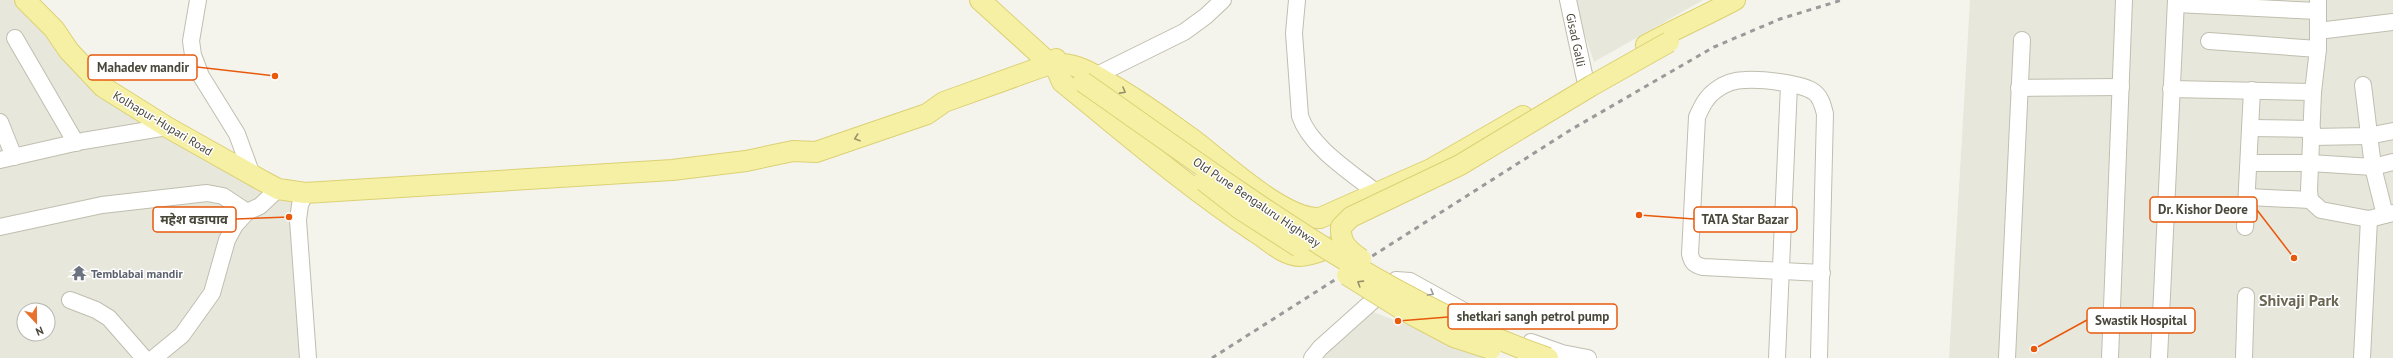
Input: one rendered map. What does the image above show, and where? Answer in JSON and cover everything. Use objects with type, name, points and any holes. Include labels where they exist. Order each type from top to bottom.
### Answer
[{"type":"main road","name":"Kolhapur-Hupari Road","points":[[25,0],[54,29],[69,51],[103,87],[167,128],[264,182]]},
{"type":"main road","name":"Old Pune Bengaluru Highway","points":[[980,0],[1056,64],[1085,81],[1306,237],[1385,282],[1471,328],[1548,358]]},
{"type":"main road","name":"Old Pune Bengaluru Highway","points":[[996,0],[1032,32],[1056,64]]},
{"type":"main road","points":[[1085,81],[1135,97],[1248,183],[1298,215],[1310,219],[1320,218],[1431,169],[1585,79],[1684,24],[1700,19],[1735,0]]},
{"type":"main road","points":[[1385,282],[1376,270],[1343,245],[1341,227],[1351,217],[1460,165],[1591,86],[1688,31],[1700,19]]},
{"type":"main road","points":[[264,182],[305,193],[672,170],[746,162],[792,151],[811,140],[924,101],[944,102],[1056,64],[1062,82],[1218,208],[1285,251],[1301,256],[1336,246],[1348,233],[1371,196]]},
{"type":"main road","name":"Old Pune Bengaluru Highway","points":[[1085,81],[1272,230],[1403,310],[1454,338],[1521,358]]},
{"type":"street","points":[[154,358],[182,335],[212,293],[227,240],[235,225],[247,212],[260,206],[264,182],[202,76],[192,54],[191,41],[198,0]]},
{"type":"street","points":[[1085,81],[1184,32],[1206,16],[1223,0]]},
{"type":"street","points":[[1297,0],[1294,33],[1300,116],[1304,128],[1317,144],[1371,196]]},
{"type":"street","name":"Gisad Galli","points":[[1568,0],[1585,79]]},
{"type":"street","points":[[2110,358],[2124,0]]},
{"type":"street","points":[[2160,358],[2176,2],[2318,6],[2318,49],[2313,92],[2310,200]]},
{"type":"street","points":[[2318,31],[2393,22]]},
{"type":"street","points":[[15,38],[76,143]]},
{"type":"street","points":[[2007,358],[2022,40]]},
{"type":"street","points":[[2209,41],[2318,49]]},
{"type":"street","points":[[1819,358],[1822,273],[1825,114],[1821,100],[1814,92],[1802,86],[1745,80],[1730,82],[1716,89],[1705,99],[1697,117],[1690,254],[1692,261],[1696,265],[1822,273]]},
{"type":"street","points":[[1777,358],[1789,85]]},
{"type":"street","points":[[2248,197],[2310,200],[2321,210],[2369,219],[2389,214],[2374,168],[2363,85]]},
{"type":"street","points":[[2020,88],[2121,87]]},
{"type":"street","points":[[2171,89],[2313,92]]},
{"type":"street","points":[[2245,227],[2248,197],[2252,90]]},
{"type":"street","points":[[0,122],[7,159],[76,143],[167,128]]},
{"type":"street","points":[[2250,128],[2370,136],[2393,131]]},
{"type":"street","points":[[2249,163],[2310,163],[2374,168],[2393,162]]},
{"type":"street","points":[[0,227],[102,205],[207,193],[223,196],[247,212]]},
{"type":"street","points":[[305,193],[300,205],[298,220],[308,358]]},
{"type":"street","points":[[2362,358],[2369,219]]},
{"type":"street","points":[[1312,358],[1320,348],[1396,280],[1405,279],[1491,327],[1562,353],[1588,358]]},
{"type":"street","points":[[2244,358],[2246,296]]},
{"type":"street","points":[[70,300],[96,310],[109,318],[144,358]]},
{"type":"street","points":[[1372,303],[1446,341],[1488,358]]},
{"type":"shaded area","points":[[0,0],[18,0],[103,87],[291,191],[306,358],[0,358]]},
{"type":"shaded area","points":[[1573,0],[1703,0],[1594,62]]},
{"type":"shaded area","name":"Shivaji Park","points":[[1970,0],[2393,0],[2393,358],[1949,358]]},
{"type":"shaded area","points":[[1365,309],[1472,349],[1495,358],[1314,358]]},
{"type":"railway","points":[[1212,358],[1572,129],[1714,47],[1780,19],[1842,0]]},
{"type":"place","name":"Mahadev mandir","points":[[275,76]]},
{"type":"place","name":"TATA Star Bazar","points":[[1639,215]]},
{"type":"place","name":"महेश वडापाव","points":[[289,217]]},
{"type":"place","name":"Dr. Kishor Deore","points":[[2294,258]]},
{"type":"place","name":"Temblabai mandir","points":[[79,273]]},
{"type":"place","name":"shetkari sangh petrol pump","points":[[1398,321]]},
{"type":"place","name":"Swastik Hospital","points":[[2034,349]]},
{"type":"district","name":"Shivaji Park","points":[[2299,300]]}]
